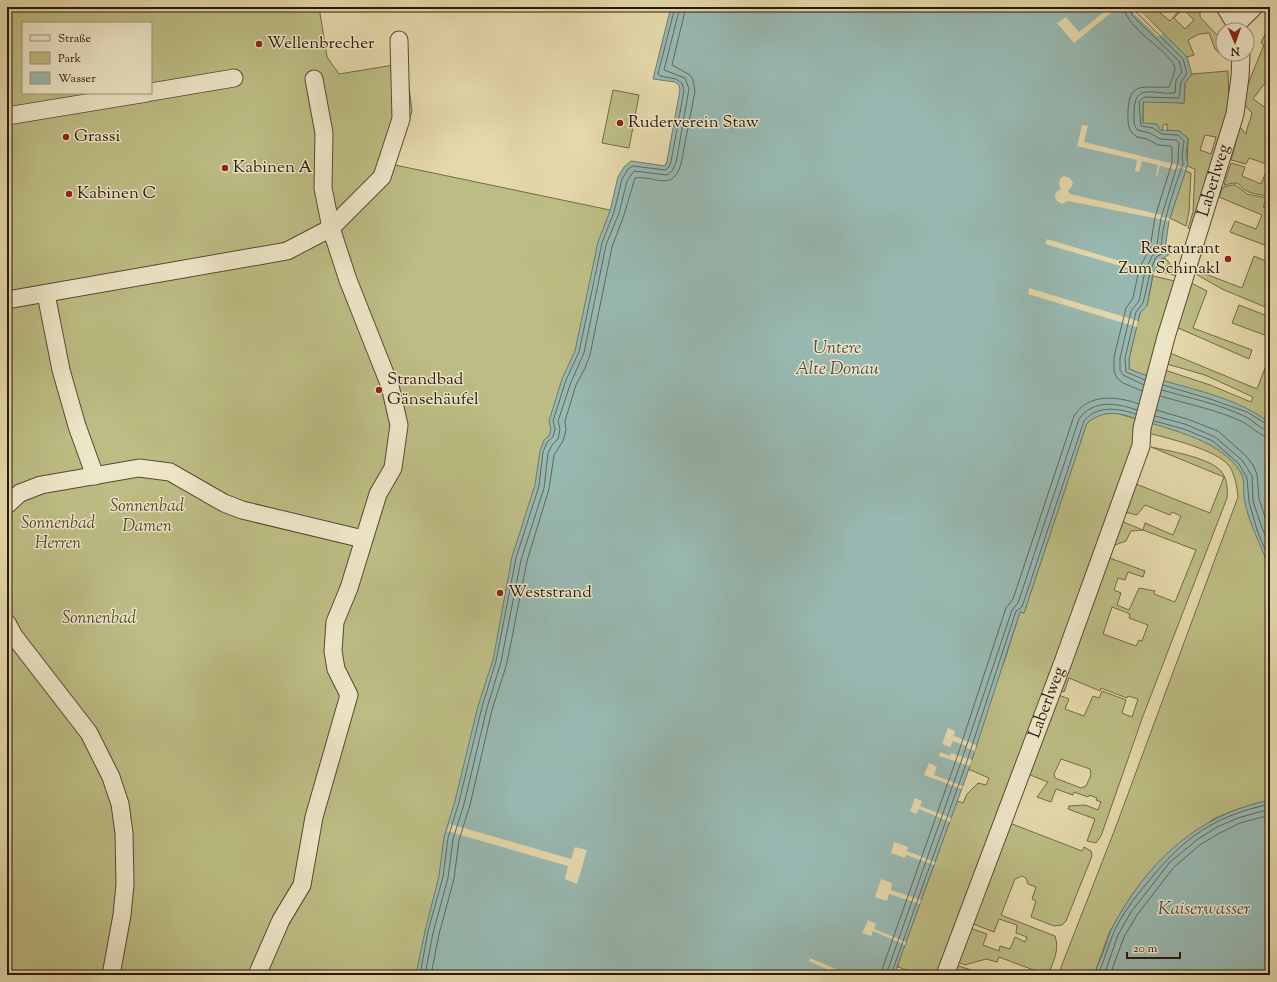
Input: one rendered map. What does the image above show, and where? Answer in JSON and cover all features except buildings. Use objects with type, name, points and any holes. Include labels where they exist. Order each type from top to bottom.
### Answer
[{"type":"street","points":[[1225,7],[1234,22]]},
{"type":"street","points":[[1241,22],[1254,7]]},
{"type":"street","points":[[7,300],[287,251],[331,228],[382,177],[401,119],[399,40]]},
{"type":"street","name":"Laberlweg","points":[[945,975],[1063,662],[1141,446],[1142,428],[1166,337],[1235,114],[1241,62]]},
{"type":"street","points":[[152,92],[234,78]]},
{"type":"street","points":[[257,975],[281,920],[302,885],[314,817],[349,694],[336,668],[332,651],[335,622],[349,588],[378,494],[392,468],[399,425],[390,386],[348,280],[331,228],[323,188],[324,133],[314,79]]},
{"type":"street","points":[[7,116],[141,94]]},
{"type":"street","points":[[46,294],[61,370],[77,426],[94,476]]},
{"type":"street","points":[[7,505],[20,493],[41,485],[139,468],[170,472],[224,503],[242,510],[363,539]]},
{"type":"street","points":[[7,623],[14,636],[89,733],[111,777],[120,804],[124,833],[125,884],[122,915],[111,975]]},
{"type":"green space","name":"Strandbad Gänsehäufel","points":[[7,7],[319,7],[327,57],[339,74],[406,63],[412,111],[395,165],[653,219],[612,975],[7,975]]},
{"type":"green space","points":[[1137,7],[1153,7],[1170,21],[1182,7],[1194,7],[1200,12],[1200,17],[1215,33],[1215,49],[1209,33],[1199,34],[1188,40],[1194,55],[1187,57]],"holes":[[[1183,9],[1194,20],[1185,29],[1174,18]]]},
{"type":"green space","points":[[1270,23],[1270,76],[1253,99],[1270,111],[1270,195],[1268,196],[1249,192],[1237,183],[1224,185],[1231,163],[1245,167],[1242,176],[1261,184],[1269,165],[1249,158],[1246,164],[1231,160],[1240,127],[1246,134],[1251,118],[1252,113],[1241,101],[1264,45],[1261,43]]},
{"type":"green space","points":[[1228,71],[1229,105],[1191,229],[1188,228],[1193,212],[1195,169],[1187,166],[1188,138],[1179,131],[1167,130],[1167,124],[1163,125],[1163,131],[1143,123],[1143,101],[1184,103],[1185,83],[1192,74]],"holes":[[[1205,135],[1216,137],[1211,154],[1200,150]]]},
{"type":"green space","name":"Ruderverein Staw","points":[[613,90],[639,95],[629,148],[602,143]]},
{"type":"green space","points":[[1185,171],[1191,173],[1189,212],[1186,226],[1170,218]]},
{"type":"green space","points":[[1236,185],[1247,194],[1267,198],[1263,207],[1270,210],[1270,247],[1230,232],[1235,221],[1256,229],[1262,215],[1219,197],[1223,187]]},
{"type":"green space","points":[[1254,256],[1268,262],[1270,259],[1270,309],[1222,289],[1194,273],[1195,270],[1242,288]]},
{"type":"green space","points":[[1165,258],[1178,273],[1177,276],[1155,270],[1160,260]]},
{"type":"green space","points":[[1153,276],[1175,281],[1149,377],[1129,369],[1129,359],[1140,313],[1147,306]]},
{"type":"green space","points":[[1191,283],[1207,291],[1193,328],[1252,350],[1249,359],[1176,327]]},
{"type":"green space","points":[[1239,305],[1270,317],[1270,337],[1232,323]]},
{"type":"green space","points":[[1170,353],[1257,389],[1270,355],[1270,454],[1212,395],[1162,381],[1165,370],[1210,385],[1251,402],[1253,397],[1205,375],[1167,364]]},
{"type":"green space","points":[[1104,413],[1115,413],[1137,419],[1136,440],[939,975],[921,975],[898,967],[898,964],[894,975],[957,801],[963,803],[967,794],[978,783],[986,785],[989,778],[968,769],[976,745],[971,739],[1004,662],[1020,612],[1024,613],[1087,422],[1097,415]]},
{"type":"green space","points":[[1157,415],[1241,461],[1270,561],[1270,800],[1235,810],[1213,819],[1137,889],[1110,931],[1094,975],[1058,975],[1115,829],[1238,497],[1233,474],[1230,467],[1224,461],[1204,450],[1148,433],[1152,418]]},
{"type":"green space","points":[[1151,447],[1188,455],[1215,466],[1225,477],[1227,498],[1143,716],[1101,836],[1096,843],[1087,841],[1095,819],[1068,809],[1069,806],[1085,805],[1098,810],[1101,802],[1096,800],[1097,798],[1089,795],[1088,797],[1074,792],[1073,795],[1056,789],[1051,802],[1037,797],[1048,782],[1025,773],[1056,694],[1069,699],[1065,709],[1084,716],[1093,696],[1099,698],[1102,691],[1126,700],[1122,713],[1132,717],[1138,699],[1128,696],[1127,698],[1101,688],[1100,691],[1069,678],[1064,692],[1058,690],[1107,557],[1145,571],[1143,577],[1128,572],[1125,580],[1118,578],[1114,590],[1121,593],[1117,605],[1129,610],[1139,588],[1155,591],[1154,594],[1175,602],[1196,550],[1143,530],[1145,523],[1173,535],[1181,516],[1172,512],[1170,515],[1145,505],[1137,515],[1125,512],[1136,484],[1210,513],[1224,477]],"holes":[[[1112,607],[1130,614],[1129,618],[1148,625],[1142,641],[1139,640],[1136,646],[1103,634]],[[1061,759],[1090,769],[1091,775],[1086,786],[1081,788],[1055,778],[1054,774]]]},
{"type":"green space","points":[[1121,521],[1143,530],[1131,531],[1126,541],[1112,546]]},
{"type":"green space","points":[[1007,822],[1082,851],[1084,847],[1091,851],[1092,856],[1066,921],[1062,925],[1054,926],[1031,917],[1036,901],[1032,899],[1036,887],[1028,884],[1026,878],[1022,876],[1015,879],[1001,915],[1055,936],[1057,946],[1054,961],[1048,975],[1035,975],[1036,971],[999,957],[997,962],[986,959],[965,965],[955,961],[967,927],[987,934],[983,945],[999,951],[1000,946],[1010,949],[1015,937],[1025,942],[1027,937],[1016,933],[1017,925],[999,919],[994,932],[968,922]]},
{"type":"green space","points":[[953,964],[974,971],[972,975],[949,975]]},
{"type":"water","name":"Untere Alte Donau","points":[[671,7],[1137,7],[1187,57],[1192,74],[1185,83],[1184,103],[1143,102],[1143,123],[1157,124],[1160,130],[1179,131],[1188,138],[1186,156],[1188,164],[1169,221],[1165,249],[1170,254],[1160,260],[1153,273],[1147,306],[1140,313],[1129,359],[1129,369],[1147,376],[1220,397],[1238,404],[1270,423],[1270,575],[1265,557],[1247,510],[1244,499],[1244,484],[1241,473],[1231,461],[1205,442],[1189,435],[1125,415],[1105,414],[1096,417],[1087,423],[1024,613],[1020,612],[970,766],[894,975],[416,975],[439,876],[444,837],[455,801],[478,706],[493,660],[512,557],[535,485],[540,451],[544,440],[549,436],[551,429],[549,421],[562,379],[575,351],[598,242],[610,211],[618,177],[624,167],[631,161],[665,166],[667,161],[680,90],[679,85],[675,82],[653,79]]},
{"type":"water","name":"Kaiserwasser","points":[[1270,800],[1270,975],[1094,975],[1111,930],[1140,884],[1157,864],[1196,830],[1219,817],[1243,807]]},
{"type":"pier","points":[[1110,7],[1118,7],[1074,43],[1057,23],[1066,17],[1079,32]]},
{"type":"pier","points":[[1127,7],[1137,7],[1163,34],[1158,37]]},
{"type":"pier","points":[[1082,125],[1088,126],[1084,142],[1178,165],[1186,169],[1178,168],[1177,170],[1160,166],[1157,177],[1158,165],[1142,161],[1139,172],[1135,171],[1137,160],[1077,146]]},
{"type":"pier","points":[[1064,176],[1070,178],[1073,183],[1071,188],[1068,190],[1070,194],[1162,215],[1162,217],[1170,218],[1169,221],[1068,201],[1062,204],[1057,201],[1055,196],[1056,192],[1061,189],[1059,184],[1060,179]]},
{"type":"pier","points":[[1047,239],[1154,272],[1149,272],[1148,274],[1045,244]]},
{"type":"pier","points":[[1029,288],[1138,321],[1137,327],[1028,294]]},
{"type":"pier","points":[[948,728],[955,731],[954,736],[976,745],[975,751],[967,748],[967,746],[953,741],[950,747],[942,744]]},
{"type":"pier","points":[[940,752],[950,756],[951,753],[972,760],[970,766],[939,756]]},
{"type":"pier","points":[[929,763],[937,767],[934,775],[963,786],[961,789],[924,775]]},
{"type":"pier","points":[[915,798],[922,801],[920,806],[951,818],[950,822],[919,809],[916,814],[910,811]]},
{"type":"pier","points":[[450,824],[571,859],[575,847],[587,850],[577,884],[565,879],[568,866],[447,831]]},
{"type":"pier","points":[[894,842],[908,847],[907,851],[935,862],[934,865],[906,855],[905,858],[891,853]]},
{"type":"pier","points":[[881,879],[892,883],[891,890],[921,900],[920,904],[889,894],[887,901],[875,897]]},
{"type":"pier","points":[[868,920],[876,924],[874,929],[906,942],[905,945],[873,931],[871,936],[862,933]]},
{"type":"pier","points":[[810,958],[850,975],[839,975],[809,961]]},
{"type":"place","name":"Wellenbrecher","points":[[259,44]]},
{"type":"place","name":"Ruderverein Staw","points":[[620,123]]},
{"type":"place","name":"Grassi","points":[[66,137]]},
{"type":"place","name":"Kabinen A","points":[[225,168]]},
{"type":"place","name":"Kabinen C","points":[[69,194]]},
{"type":"place","name":"Restaurant Zum Schinakl","points":[[1228,259]]},
{"type":"place","name":"Strandbad Gänsehäufel","points":[[379,390]]},
{"type":"place","name":"Weststrand","points":[[500,593]]},
{"type":"park label","name":"Sonnenbad Damen","points":[[147,517]]},
{"type":"park label","name":"Sonnenbad Herren","points":[[58,534]]},
{"type":"park label","name":"Sonnenbad","points":[[99,619]]}]
